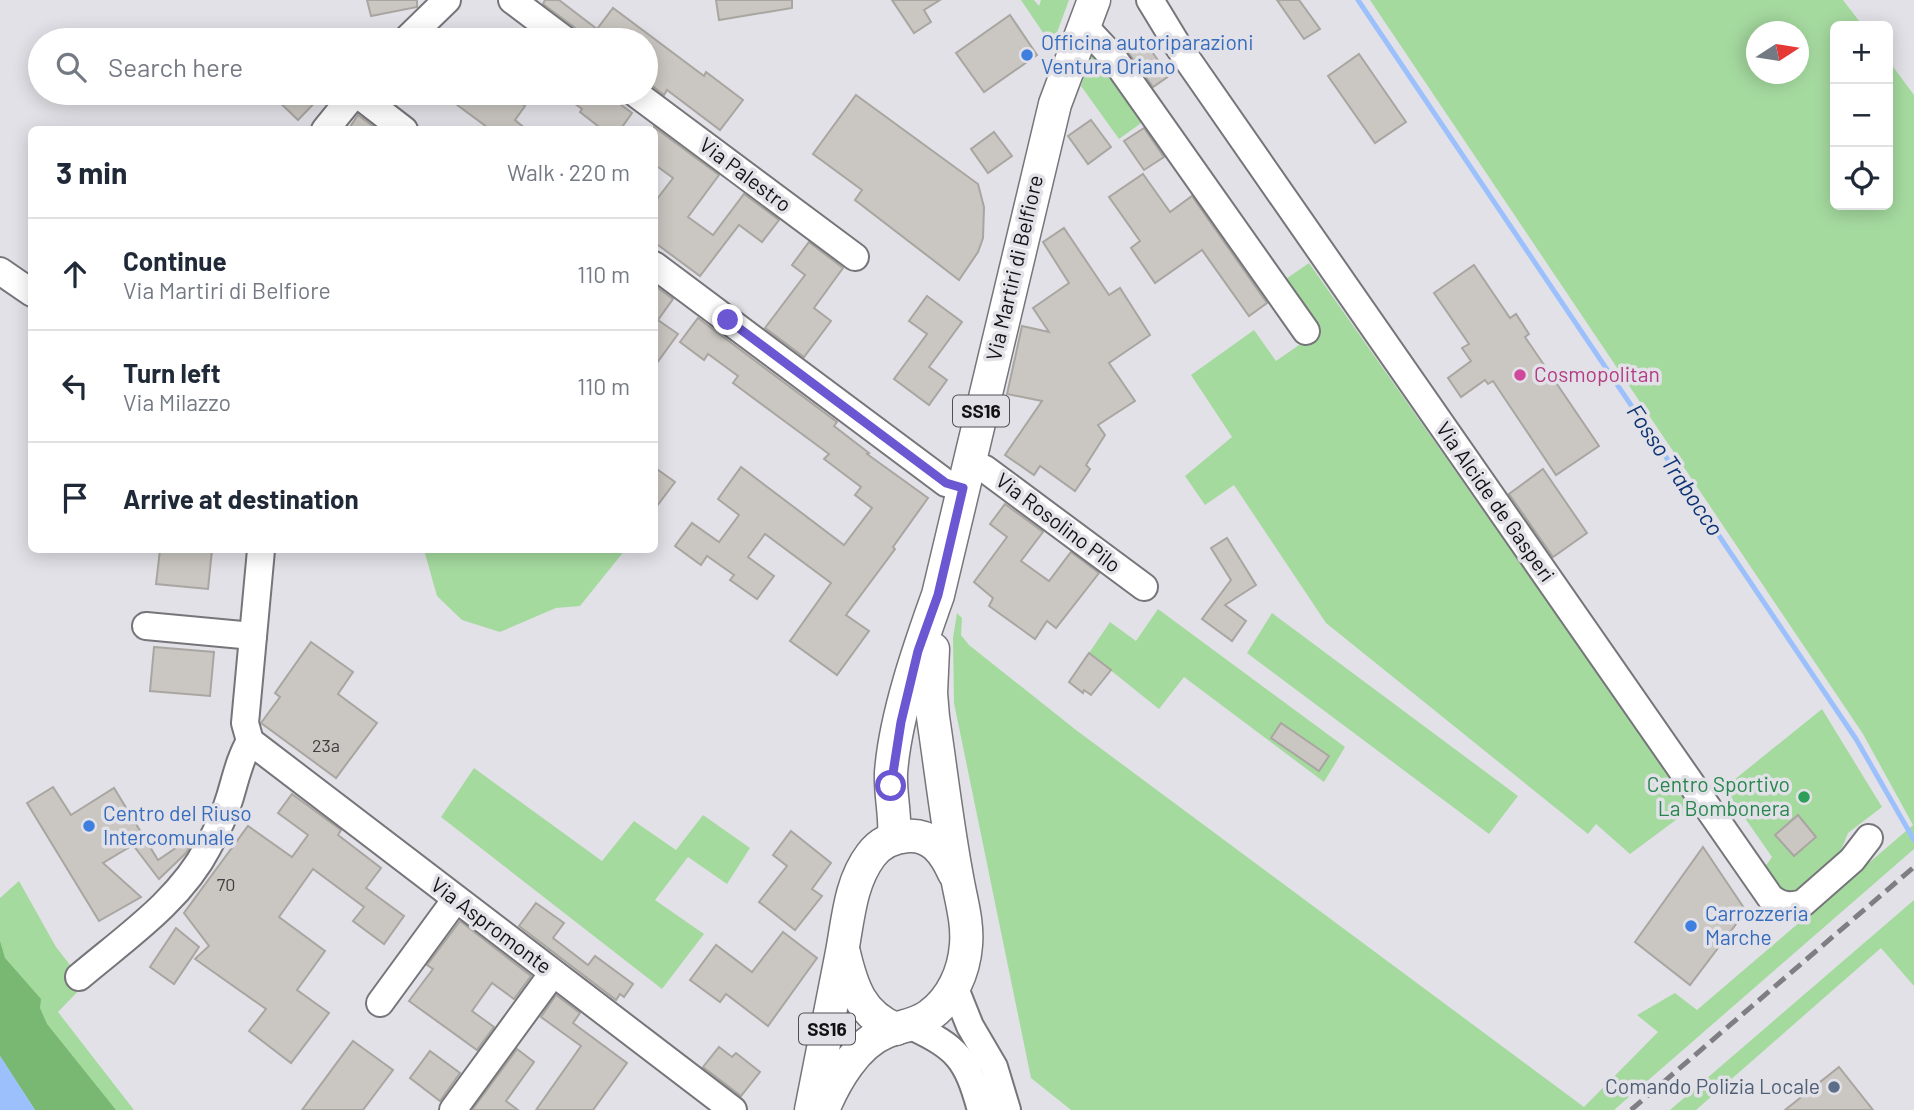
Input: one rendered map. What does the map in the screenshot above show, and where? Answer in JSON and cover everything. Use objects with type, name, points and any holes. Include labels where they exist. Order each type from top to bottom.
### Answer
[{"type":"main road","name":"Via Martiri di Belfiore","points":[[957,877],[946,855],[933,842],[911,835],[894,838],[891,786],[895,743],[918,651],[938,595],[1042,152],[1055,104],[1088,13]]},
{"type":"main road","name":"Via Martiri di Belfiore","points":[[903,1027],[929,1016],[943,1004],[961,972],[966,945],[965,918],[930,693],[938,595]]},
{"type":"main road","name":"SS16","points":[[811,1110],[849,909],[871,855],[894,838]]},
{"type":"main road","name":"SS16","points":[[843,948],[849,973],[867,1010],[880,1022],[903,1027]]},
{"type":"main road","name":"SS16","points":[[823,1110],[851,1062],[875,1038],[903,1027]]},
{"type":"street","points":[[418,28],[445,0]]},
{"type":"street","points":[[512,0],[549,28]]},
{"type":"street","name":"Via Alcide de Gasperi","points":[[1150,0],[1194,68],[1770,897],[1781,905],[1803,903],[1852,860],[1869,838]]},
{"type":"street","name":"Via Martiri di Belfiore","points":[[1088,13],[1096,37],[1306,331]]},
{"type":"street","points":[[328,126],[346,105]]},
{"type":"street","points":[[372,105],[399,126]]},
{"type":"street","name":"Via Palestro","points":[[651,105],[855,257]]},
{"type":"street","name":"Via Rosolino Pilo","points":[[658,268],[946,483],[985,469],[1144,587]]},
{"type":"street","points":[[0,271],[28,290]]},
{"type":"street","points":[[79,977],[154,914],[182,886],[207,850],[217,828],[250,741],[245,723],[261,553]]},
{"type":"street","points":[[146,626],[253,636]]},
{"type":"street","name":"Via Aspromonte","points":[[250,741],[733,1110]]},
{"type":"street","points":[[380,1003],[456,899]]},
{"type":"street","points":[[453,1110],[553,973]]},
{"type":"street","points":[[954,986],[970,1026],[994,1067],[1007,1110]]},
{"type":"street","points":[[903,1027],[932,1036],[958,1054],[969,1071],[981,1110]]},
{"type":"green space","points":[[1021,0],[1034,0],[1039,6],[1041,0],[1069,0],[1052,46]]},
{"type":"green space","points":[[1370,0],[1843,0],[1859,21],[1830,21],[1830,210],[1893,210],[1893,67],[1914,95],[1914,849],[1614,1110],[1071,1110],[1031,1078],[954,703],[953,638],[957,613],[962,618],[961,635],[969,645],[1076,730],[1584,1107],[1658,1032],[1637,1015],[1675,993],[1697,1010],[1913,825],[1863,734]]},
{"type":"green space","points":[[1093,50],[1144,121],[1119,139],[1081,86]]},
{"type":"green space","points":[[1309,263],[1692,808],[1630,854],[1596,824],[1588,834],[1326,623],[1234,485],[1205,505],[1185,476],[1232,437],[1191,375],[1254,330],[1276,361],[1315,334],[1280,283]]},
{"type":"green space","points":[[425,553],[623,553],[580,606],[556,608],[500,632],[462,620],[437,596]]},
{"type":"green space","points":[[1158,609],[1345,747],[1324,782],[1184,677],[1159,709],[1089,653],[1110,622],[1136,641]]},
{"type":"green space","points":[[1272,613],[1518,796],[1489,834],[1247,653]]},
{"type":"green space","name":"Centro Sportivo La Bombonera","points":[[1822,709],[1882,807],[1848,833],[1839,855],[1800,891],[1783,894],[1762,871],[1772,857],[1724,788]]},
{"type":"green space","points":[[474,768],[602,861],[634,821],[676,850],[703,815],[750,848],[727,884],[688,857],[655,900],[704,934],[662,989],[441,817]]},
{"type":"green space","points":[[19,881],[56,947],[85,984],[58,1012],[134,1110],[35,1110],[0,1056],[0,898]]},
{"type":"green space","points":[[1914,900],[1914,986],[1881,948],[1696,1110],[1670,1110]]},
{"type":"green space","points":[[0,941],[5,958],[41,999],[40,1008],[47,1024],[116,1110],[35,1110],[0,1056]]},
{"type":"water","points":[[0,1056],[35,1110],[0,1110]]},
{"type":"building","points":[[367,0],[417,0],[417,7],[371,16]]},
{"type":"building","points":[[545,0],[559,0],[596,28],[575,28],[543,4]]},
{"type":"building","points":[[716,0],[792,0],[792,8],[719,20]]},
{"type":"building","points":[[892,0],[940,0],[924,10],[931,22],[914,33]]},
{"type":"building","points":[[1277,0],[1299,0],[1320,29],[1304,39]]},
{"type":"building","points":[[613,8],[640,28],[598,28]]},
{"type":"building","points":[[1010,15],[1037,55],[984,92],[956,53]]},
{"type":"building","points":[[1141,36],[1169,76],[1153,87],[1125,48]]},
{"type":"building","points":[[658,42],[704,76],[706,72],[743,100],[720,130],[667,90],[664,95],[658,90]]},
{"type":"building","points":[[1359,54],[1406,122],[1375,143],[1328,76]]},
{"type":"building","points":[[856,95],[978,184],[984,207],[983,238],[978,252],[959,280],[855,200],[862,190],[813,154]]},
{"type":"building","points":[[282,105],[312,105],[298,120]]},
{"type":"building","points":[[457,105],[525,106],[515,120],[522,126],[486,126]]},
{"type":"building","points":[[576,105],[621,105],[632,113],[623,126],[598,126],[580,112],[582,109]]},
{"type":"building","points":[[358,115],[373,126],[351,126]]},
{"type":"building","points":[[1091,120],[1111,147],[1088,164],[1068,136]]},
{"type":"building","points":[[1144,128],[1164,157],[1144,170],[1124,141]]},
{"type":"building","points":[[658,130],[719,175],[688,217],[713,235],[744,194],[779,220],[762,242],[739,225],[700,276],[658,245],[658,198],[673,178],[658,167]]},
{"type":"building","points":[[994,132],[1012,156],[988,173],[971,149]]},
{"type":"building","points":[[1143,174],[1170,212],[1192,196],[1267,303],[1249,316],[1202,250],[1155,283],[1131,248],[1140,241],[1109,197]]},
{"type":"building","points":[[1064,228],[1109,295],[1120,288],[1150,335],[1109,363],[1135,401],[1098,425],[1105,435],[1086,465],[1090,469],[1075,491],[1040,466],[1034,475],[1005,455],[1042,401],[1007,394],[1022,326],[1049,332],[1033,308],[1069,283],[1043,242]]},
{"type":"building","points":[[809,242],[843,268],[814,308],[831,321],[804,357],[765,328],[805,275],[792,265]]},
{"type":"building","name":"Cosmopolitan","points":[[1474,265],[1510,318],[1516,314],[1529,334],[1525,337],[1599,446],[1556,475],[1493,381],[1488,384],[1485,380],[1461,397],[1448,378],[1471,361],[1462,348],[1469,344],[1434,293]]},
{"type":"building","points":[[658,288],[673,299],[658,320]]},
{"type":"building","points":[[927,296],[962,322],[929,367],[947,380],[929,405],[894,379],[927,334],[909,321]]},
{"type":"building","points":[[698,318],[837,422],[834,426],[869,453],[867,454],[928,498],[893,547],[895,549],[846,615],[869,631],[837,675],[790,641],[831,583],[765,534],[748,557],[774,576],[757,599],[730,580],[734,575],[707,556],[701,565],[675,546],[692,523],[719,542],[739,515],[718,499],[741,467],[844,545],[872,508],[855,495],[861,487],[824,459],[829,454],[733,383],[738,376],[708,354],[704,360],[680,342]]},
{"type":"building","points":[[658,320],[678,334],[658,362]]},
{"type":"building","points":[[1543,469],[1587,533],[1553,557],[1509,494]]},
{"type":"building","points":[[658,470],[675,482],[658,505]]},
{"type":"building","points":[[1005,504],[1043,532],[1021,561],[1049,581],[1071,552],[1099,573],[1056,628],[1047,621],[1035,639],[989,606],[993,598],[974,582],[1007,537],[990,524]]},
{"type":"building","points":[[1227,538],[1256,585],[1225,605],[1246,621],[1232,641],[1202,619],[1231,580],[1211,548]]},
{"type":"building","points":[[160,553],[212,553],[208,589],[156,584]]},
{"type":"building","points":[[311,642],[353,672],[338,694],[377,723],[336,778],[261,723],[280,697],[275,693]]},
{"type":"building","points":[[154,647],[214,652],[210,696],[150,691]]},
{"type":"building","points":[[1089,653],[1111,670],[1091,695],[1084,690],[1083,693],[1069,682]]},
{"type":"building","points":[[1281,723],[1329,756],[1319,771],[1271,738]]},
{"type":"building","name":"Centro del Riuso Intercomunale","points":[[53,787],[71,815],[114,788],[158,860],[192,837],[194,840],[186,853],[159,879],[133,845],[103,863],[141,897],[99,921],[27,803]]},
{"type":"building","points":[[292,794],[341,830],[338,835],[381,868],[366,888],[404,916],[384,944],[353,921],[364,907],[313,869],[279,917],[325,951],[297,990],[329,1013],[291,1063],[249,1031],[266,1009],[195,959],[209,946],[184,913],[248,826],[292,857],[308,835],[278,813]]},
{"type":"building","points":[[1798,815],[1816,837],[1794,856],[1775,835]]},
{"type":"building","points":[[791,831],[831,863],[812,889],[822,896],[795,930],[759,902],[787,866],[773,855]]},
{"type":"building","name":"Carrozzeria Marche","points":[[1703,847],[1746,911],[1690,985],[1635,942]]},
{"type":"building","points":[[536,903],[564,923],[553,938],[588,965],[595,956],[633,984],[624,997],[620,994],[616,1000],[519,926]]},
{"type":"building","points":[[460,921],[531,976],[514,999],[492,983],[472,1011],[494,1027],[477,1050],[409,1001],[433,969],[427,965]]},
{"type":"building","points":[[176,928],[199,947],[174,984],[150,967]]},
{"type":"building","points":[[783,932],[817,958],[768,1026],[726,994],[720,1002],[690,980],[716,945],[752,972]]},
{"type":"building","points":[[556,995],[580,1013],[573,1023],[627,1063],[593,1110],[536,1110],[581,1046],[541,1017]]},
{"type":"building","points":[[353,1041],[393,1070],[363,1110],[302,1110]]},
{"type":"building","points":[[719,1047],[732,1057],[736,1053],[760,1072],[741,1096],[703,1067]]},
{"type":"building","points":[[517,1049],[534,1062],[506,1101],[518,1110],[472,1110]]},
{"type":"building","points":[[430,1051],[460,1073],[440,1101],[410,1078]]},
{"type":"building","name":"Comando Polizia Locale","points":[[1839,1067],[1873,1110],[1785,1110]]},
{"type":"waterway","name":"Fosso Trabocco","points":[[1358,0],[1856,739],[1914,840]]},
{"type":"railway","points":[[1631,1110],[1914,867]]},
{"type":"place","name":"Officina autoriparazioni Ventura Oriano","points":[[1027,55]]},
{"type":"place","name":"Cosmopolitan","points":[[1520,375]]},
{"type":"place","name":"Centro Sportivo La Bombonera","points":[[1804,797]]},
{"type":"place","name":"Centro del Riuso Intercomunale","points":[[89,826]]},
{"type":"place","name":"Carrozzeria Marche","points":[[1691,926]]},
{"type":"place","name":"Comando Polizia Locale","points":[[1834,1087]]},
{"type":"route","points":[[728,320],[946,483],[963,488],[938,595],[918,651],[895,743],[891,786]]}]
